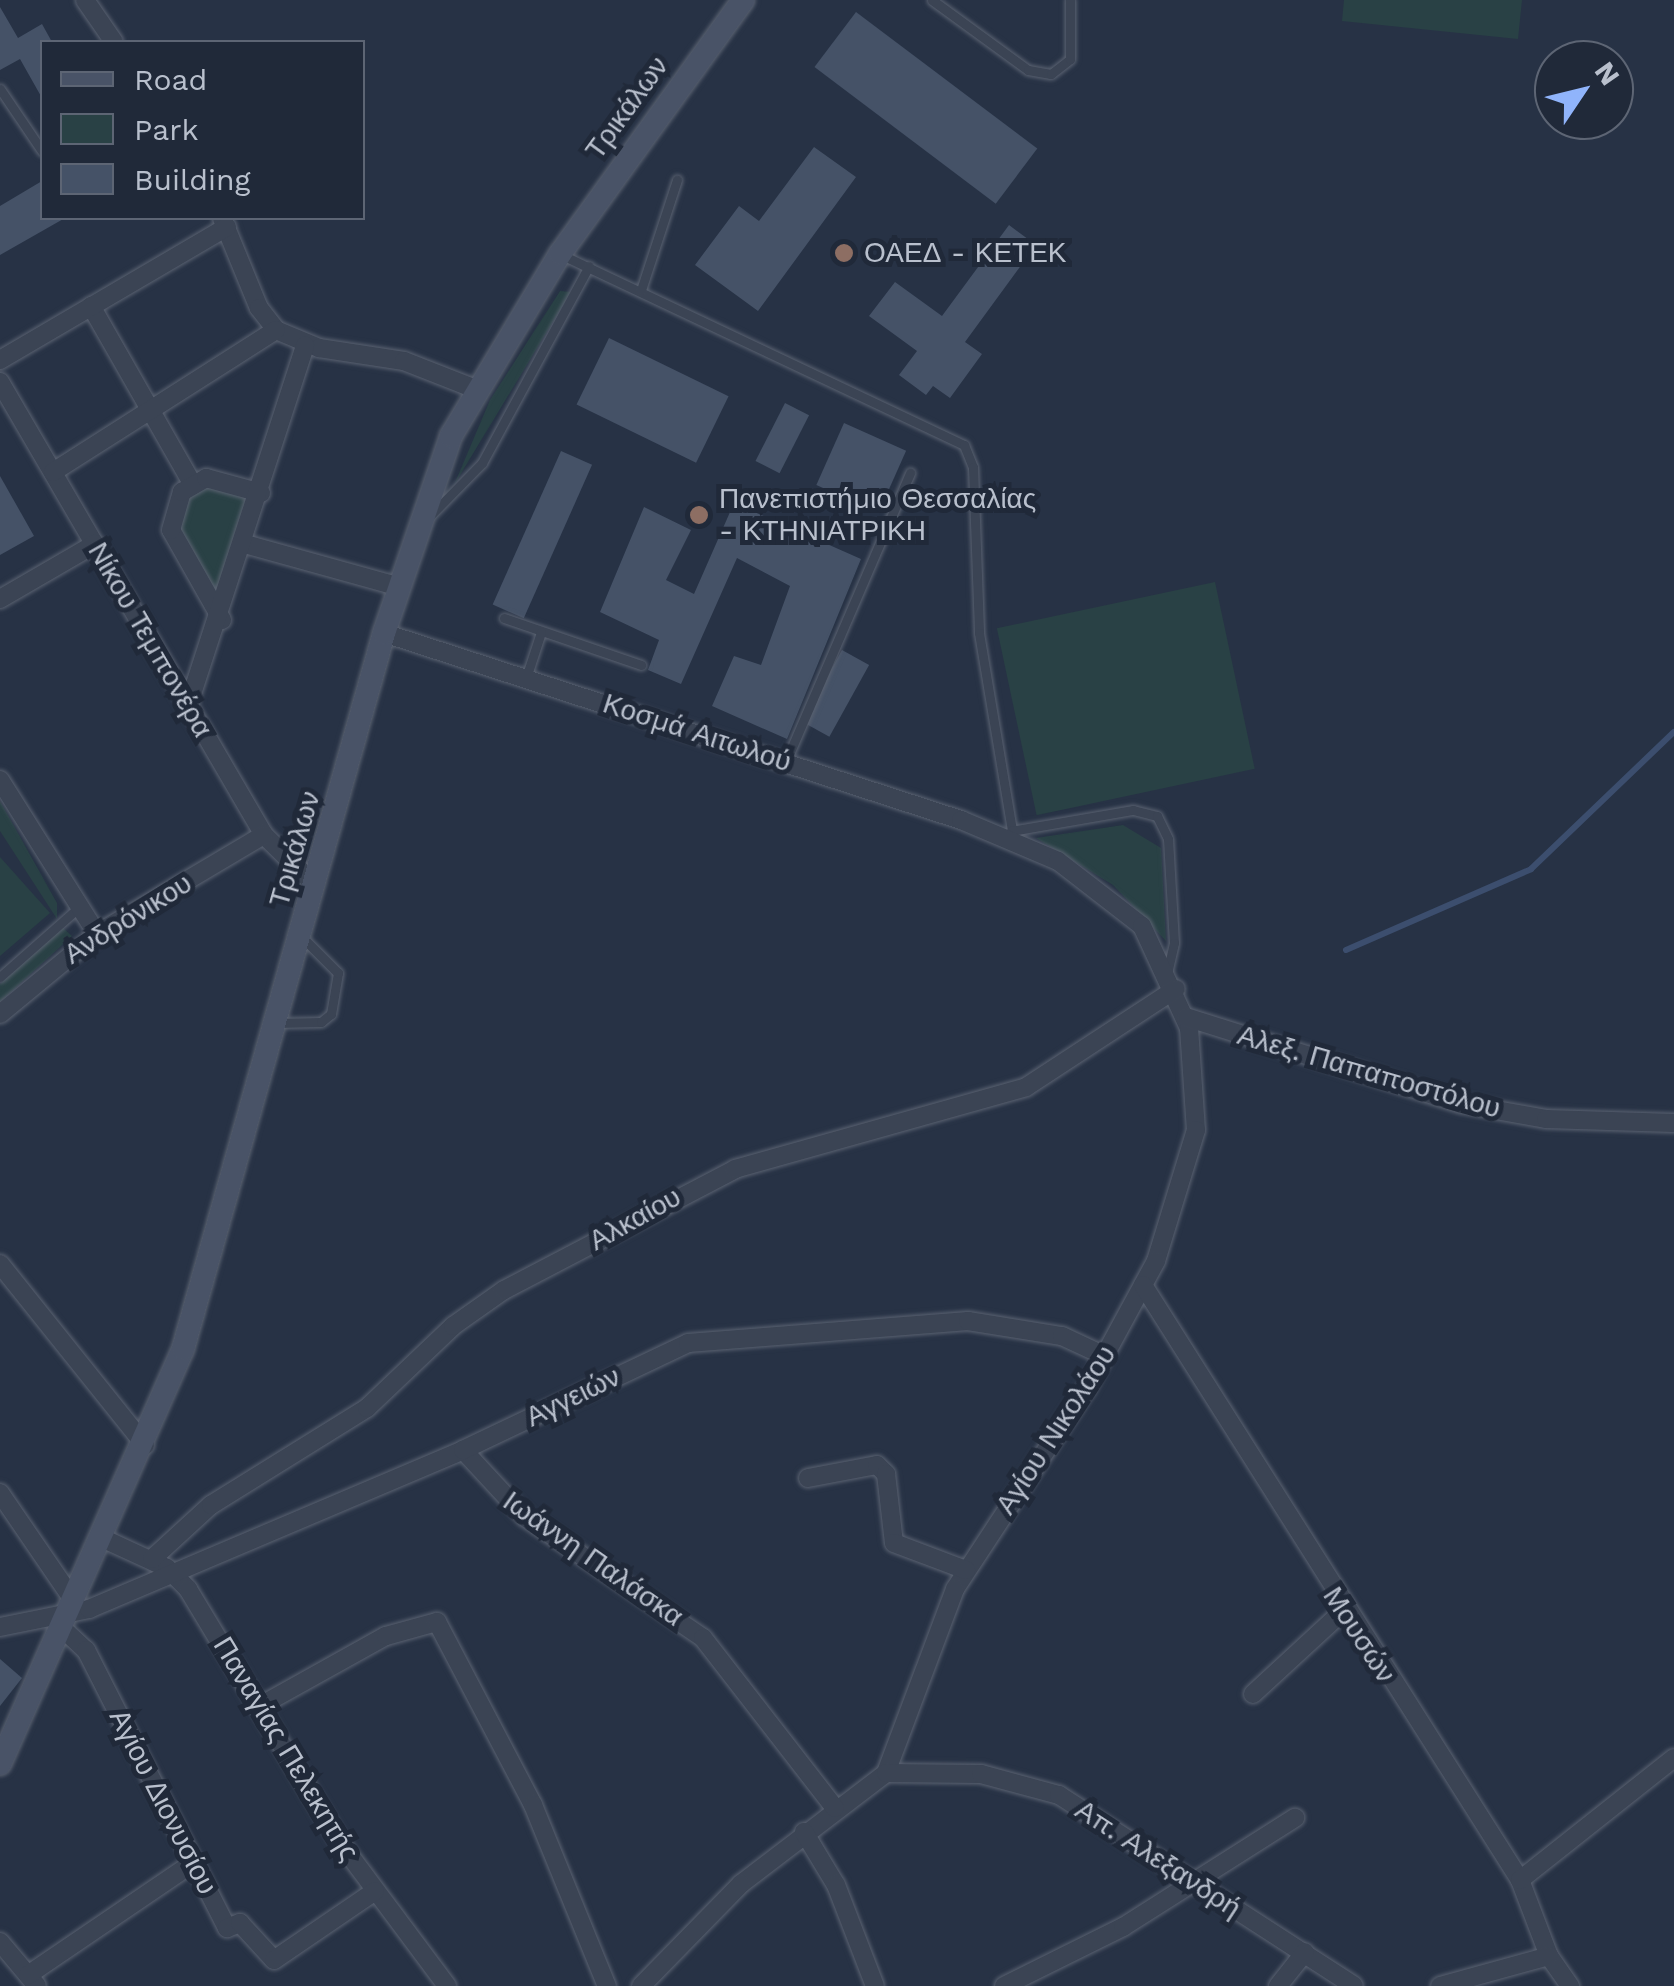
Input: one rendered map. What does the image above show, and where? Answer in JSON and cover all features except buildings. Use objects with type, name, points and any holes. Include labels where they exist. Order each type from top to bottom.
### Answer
[{"type":"main road","name":"Τρικάλων","points":[[0,1764],[104,1538],[196,1309],[384,634],[474,388],[560,254],[743,0]]},
{"type":"street","points":[[85,0],[113,40]]},
{"type":"street","points":[[0,360],[225,222],[259,308],[276,330],[305,345],[392,358],[474,388]]},
{"type":"street","points":[[91,306],[192,485]]},
{"type":"street","points":[[53,472],[276,330]]},
{"type":"street","points":[[188,706],[222,620],[305,345]]},
{"type":"street","name":"Νίκου Τεμπονέρα","points":[[0,382],[264,836],[315,885]]},
{"type":"street","points":[[222,620],[171,530],[182,492],[206,478],[261,492]]},
{"type":"street","points":[[0,599],[94,544]]},
{"type":"street","points":[[245,544],[400,587]]},
{"type":"street","name":"Κοσμά Αιτωλού","points":[[384,634],[1010,834]]},
{"type":"street","points":[[0,780],[97,934]]},
{"type":"street","name":"Αγίου Νικολάου","points":[[886,1773],[966,1570],[1106,1356],[1143,1285],[1196,1130],[1186,1017],[1168,970],[1122,906],[1080,873],[1010,834]]},
{"type":"street","name":"Ανδρόνικου","points":[[0,1014],[97,934],[264,836]]},
{"type":"street","name":"Αλκαίου","points":[[152,1559],[211,1505],[367,1408],[453,1326],[504,1290],[711,1178],[1014,1092],[1176,989]]},
{"type":"street","name":"Αλεξ. Παπαποστόλου","points":[[1186,1017],[1462,1104],[1546,1118],[1674,1123]]},
{"type":"street","points":[[0,1264],[144,1445]]},
{"type":"street","name":"Μουσών","points":[[1143,1285],[1343,1611],[1520,1880],[1549,1956],[1570,1986]]},
{"type":"street","name":"Αγγειών","points":[[0,1627],[31,1615],[68,1615],[172,1573],[463,1450],[700,1341],[968,1321],[1062,1336],[1106,1356]]},
{"type":"street","name":"Ιωάννη Παλάσκα","points":[[463,1450],[525,1518],[703,1638],[835,1808]]},
{"type":"street","points":[[808,1478],[877,1464],[886,1474],[894,1543],[966,1570]]},
{"type":"street","name":"Αγίου Διονυσίου","points":[[0,1492],[68,1615],[227,1928],[240,1923],[270,1961],[375,1891]]},
{"type":"street","name":"Παναγίας Πελεκητής","points":[[104,1538],[152,1559],[172,1573],[375,1891],[447,1986]]},
{"type":"street","points":[[1253,1694],[1343,1611]]},
{"type":"street","points":[[260,1706],[386,1636],[437,1622],[533,1805],[607,1986]]},
{"type":"street","points":[[1520,1880],[1674,1758]]},
{"type":"street","points":[[641,1986],[804,1832],[886,1773]]},
{"type":"street","name":"Απ. Αλεξανδρή","points":[[886,1773],[982,1774],[1034,1786],[1081,1807],[1186,1880],[1354,1986]]},
{"type":"street","points":[[1004,1986],[1030,1981],[1122,1927],[1186,1880],[1295,1818]]},
{"type":"street","points":[[804,1832],[836,1885],[875,1986]]},
{"type":"street","points":[[0,1942],[33,1981],[194,1862]]},
{"type":"street","points":[[1278,1986],[1305,1952]]},
{"type":"street","points":[[1440,1986],[1549,1956]]},
{"type":"lane","points":[[932,0],[1028,70],[1050,74],[1070,59],[1070,0]]},
{"type":"lane","points":[[0,89],[40,148]]},
{"type":"lane","points":[[641,290],[677,180]]},
{"type":"lane","points":[[560,254],[964,445],[972,467],[979,633],[1010,834],[1133,810],[1156,816],[1168,838],[1174,943],[1168,970]]},
{"type":"lane","points":[[422,523],[482,464],[589,266]]},
{"type":"lane","points":[[786,762],[910,474]]},
{"type":"lane","points":[[504,618],[640,665]]},
{"type":"lane","points":[[526,678],[541,632]]},
{"type":"lane","points":[[0,977],[80,907]]},
{"type":"lane","points":[[274,1024],[321,1022],[331,1014],[338,973],[302,936]]},
{"type":"green space","points":[[1344,0],[1522,0],[1518,39],[1342,21]]},
{"type":"green space","points":[[560,291],[571,292],[454,485],[490,400]]},
{"type":"green space","points":[[205,482],[259,496],[223,616],[174,530],[185,494]]},
{"type":"green space","points":[[1215,582],[1255,769],[1037,815],[997,628]]},
{"type":"green space","points":[[0,801],[57,903],[57,919],[0,831]]},
{"type":"green space","points":[[1123,825],[1161,848],[1166,941],[1113,885],[1036,838]]},
{"type":"green space","points":[[0,857],[50,913],[0,956]]},
{"type":"green space","points":[[63,928],[72,936],[0,1002],[0,984]]},
{"type":"waterway","points":[[1346,950],[1531,869],[1674,732]]},
{"type":"place","name":"ΟΑΕΔ - ΚΕΤΕΚ","points":[[844,253]]},
{"type":"place","name":"Πανεπιστήμιο Θεσσαλίας - ΚΤΗΝΙΑΤΡΙΚΗ","points":[[699,515]]}]
